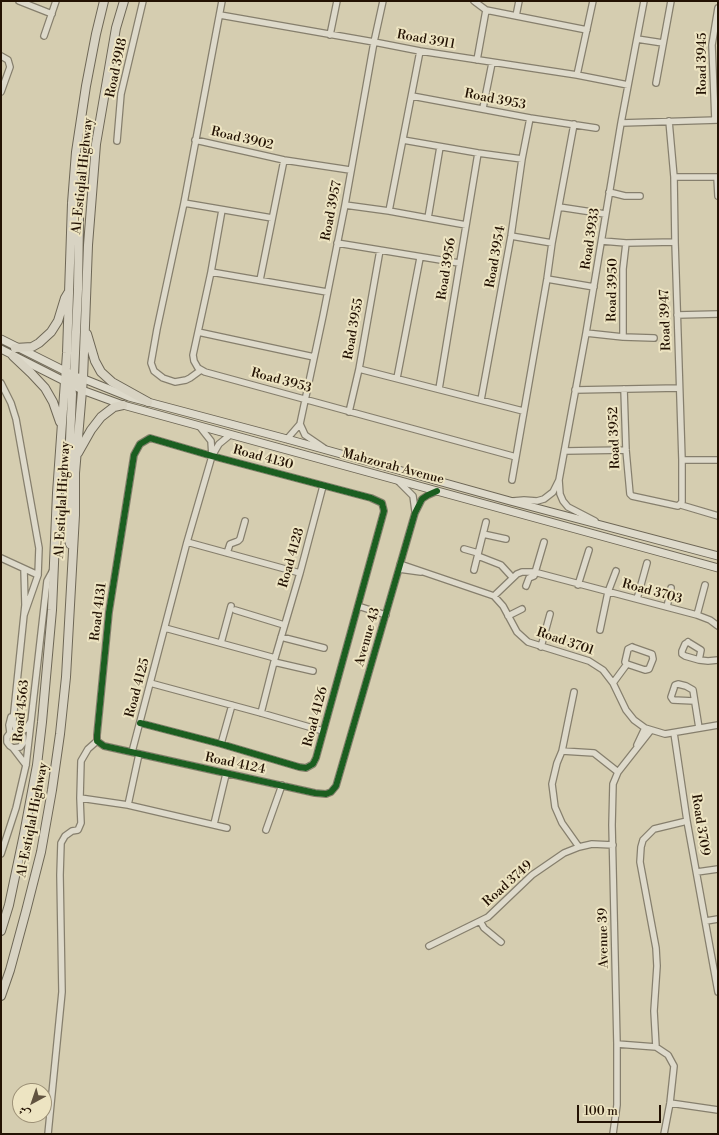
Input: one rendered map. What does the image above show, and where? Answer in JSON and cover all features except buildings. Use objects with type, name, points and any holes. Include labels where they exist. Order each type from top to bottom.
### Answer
[{"type":"main road","name":"Al-Estiqlal Highway","points":[[1,931],[9,905],[23,841],[37,765],[52,610],[61,430],[68,384],[65,371],[70,289],[72,203],[76,152],[86,86],[104,1]]},
{"type":"main road","name":"Al-Estiqlal Highway","points":[[1,996],[10,970],[26,911],[40,852],[52,790],[66,677],[76,455],[83,379],[88,245],[96,144],[116,28],[124,1]]},
{"type":"main road","points":[[72,203],[79,218],[78,289],[74,375],[77,384],[82,390]]},
{"type":"main road","points":[[15,348],[32,347],[51,332],[58,321],[65,298],[70,289]]},
{"type":"main road","points":[[85,327],[94,361],[101,372],[112,382],[148,402]]},
{"type":"main road","name":"Mahzorah Avenue","points":[[1,340],[65,371],[129,397],[718,556]]},
{"type":"main road","name":"Mahzorah Avenue","points":[[2,351],[68,384],[123,405],[718,568]]},
{"type":"main road","points":[[13,356],[40,382],[50,394],[61,430]]},
{"type":"main road","points":[[68,384],[67,532],[72,553]]},
{"type":"main road","points":[[76,455],[91,430],[101,417],[114,407],[123,405]]},
{"type":"street","points":[[19,1],[52,14]]},
{"type":"street","points":[[44,36],[56,1]]},
{"type":"street","name":"Road 3918","points":[[117,141],[121,94],[143,1]]},
{"type":"street","points":[[222,1],[184,204],[151,362],[154,371],[163,378],[175,382],[186,380],[201,370],[194,361],[193,355],[211,272],[222,210]]},
{"type":"street","points":[[330,35],[337,1]]},
{"type":"street","name":"Road 3957","points":[[287,439],[300,424],[345,205],[350,170],[383,1]]},
{"type":"street","points":[[474,1],[486,10],[587,30]]},
{"type":"street","points":[[516,16],[519,1]]},
{"type":"street","points":[[577,76],[594,1]]},
{"type":"street","name":"Road 3933","points":[[510,501],[538,501],[544,499],[553,492],[559,480],[602,241],[605,214],[621,123],[644,1]]},
{"type":"street","points":[[656,83],[671,1]]},
{"type":"street","name":"Road 3945","points":[[716,120],[712,45],[718,8]]},
{"type":"street","points":[[477,60],[486,10]]},
{"type":"street","name":"Road 3911","points":[[220,15],[420,51],[628,85]]},
{"type":"street","points":[[637,39],[663,43]]},
{"type":"street","points":[[390,211],[420,51]]},
{"type":"street","points":[[1,56],[8,60],[10,67],[1,92]]},
{"type":"street","points":[[483,108],[492,63]]},
{"type":"street","name":"Road 3953","points":[[412,96],[483,108],[530,118],[596,128]]},
{"type":"street","name":"Road 3954","points":[[481,400],[512,236],[522,159],[530,118]]},
{"type":"street","points":[[621,123],[716,120]]},
{"type":"street","name":"Road 3947","points":[[669,121],[674,177],[682,460],[681,505]]},
{"type":"street","points":[[512,480],[552,243],[574,124]]},
{"type":"street","name":"Road 3902","points":[[195,140],[284,160],[350,170]]},
{"type":"street","points":[[403,140],[522,159]]},
{"type":"street","points":[[428,218],[440,147]]},
{"type":"street","name":"Road 3956","points":[[439,389],[478,153]]},
{"type":"street","name":"Road 3902","points":[[260,280],[284,160]]},
{"type":"street","points":[[674,177],[718,177],[718,196]]},
{"type":"street","points":[[609,192],[625,196],[640,196]]},
{"type":"street","points":[[184,204],[272,218]]},
{"type":"street","points":[[345,205],[390,211],[466,225]]},
{"type":"street","points":[[559,207],[605,214]]},
{"type":"street","points":[[512,236],[552,243]]},
{"type":"street","name":"Road 3950","points":[[602,241],[626,243],[675,242]]},
{"type":"street","points":[[337,243],[420,258],[459,263]]},
{"type":"street","name":"Road 3950","points":[[623,337],[623,269],[626,243]]},
{"type":"street","name":"Road 3955","points":[[349,412],[359,369],[380,250]]},
{"type":"street","points":[[397,378],[420,258]]},
{"type":"street","points":[[211,272],[327,292]]},
{"type":"street","points":[[547,279],[594,287]]},
{"type":"street","points":[[677,315],[718,314]]},
{"type":"street","points":[[198,332],[314,357]]},
{"type":"street","name":"Road 3950","points":[[586,333],[623,337],[654,338]]},
{"type":"street","points":[[359,369],[523,411]]},
{"type":"street","name":"Road 3953","points":[[201,370],[516,457]]},
{"type":"street","points":[[1,383],[11,403],[16,419],[39,548],[38,575],[24,615]]},
{"type":"street","name":"Road 3952","points":[[576,390],[679,388]]},
{"type":"street","name":"Road 3952","points":[[624,389],[629,491],[632,496],[678,506],[681,505]]},
{"type":"street","points":[[300,424],[305,435],[328,450]]},
{"type":"street","name":"Road 4125","points":[[200,427],[211,441],[212,456]]},
{"type":"street","name":"Road 4125","points":[[132,752],[187,542],[212,456],[219,444],[230,435]]},
{"type":"street","name":"Road 4130","points":[[140,444],[150,438],[212,456],[372,498],[382,503]]},
{"type":"street","name":"Road 4131","points":[[97,741],[96,735],[109,612],[134,455],[140,444]]},
{"type":"street","points":[[565,451],[626,450]]},
{"type":"street","points":[[682,460],[718,460]]},
{"type":"street","name":"Road 3933","points":[[559,480],[560,494],[568,507],[600,524]]},
{"type":"street","name":"Avenue 43","points":[[398,481],[413,496],[415,513]]},
{"type":"street","name":"Road 4128","points":[[261,713],[274,660],[300,573],[323,486]]},
{"type":"street","name":"Avenue 43","points":[[326,794],[332,792],[336,786],[415,513],[422,499],[437,491]]},
{"type":"street","name":"Road 4126","points":[[140,723],[221,744],[299,767],[306,768],[315,761],[384,516],[382,503]]},
{"type":"street","points":[[681,505],[718,516]]},
{"type":"street","points":[[227,553],[230,544],[240,539],[245,521]]},
{"type":"street","points":[[474,570],[486,522]]},
{"type":"street","points":[[483,534],[506,539]]},
{"type":"street","points":[[187,542],[300,573]]},
{"type":"street","points":[[526,586],[528,579],[534,576],[544,542]]},
{"type":"street","points":[[400,567],[415,569],[494,596],[512,577],[501,566],[478,554],[464,549]]},
{"type":"street","points":[[578,585],[589,550]]},
{"type":"street","points":[[1,558],[38,575]]},
{"type":"street","points":[[637,599],[647,564]]},
{"type":"street","points":[[1,741],[18,748],[23,743],[24,738],[18,732],[13,721],[24,615],[24,569]]},
{"type":"street","name":"Road 4563","points":[[1,854],[19,797],[26,765],[47,581],[53,570]]},
{"type":"street","points":[[600,630],[608,592],[616,571]]},
{"type":"street","name":"Road 3703","points":[[512,577],[522,572],[534,572],[578,585],[697,615],[710,620],[718,626]]},
{"type":"street","points":[[697,615],[705,585]]},
{"type":"street","points":[[667,607],[672,588]]},
{"type":"street","name":"Road 3701","points":[[494,596],[503,606],[517,632],[528,642],[594,663],[603,670],[613,683],[626,710],[634,720],[645,728],[666,734],[718,725]]},
{"type":"street","points":[[358,606],[386,615]]},
{"type":"street","points":[[221,643],[233,608],[284,625]]},
{"type":"street","points":[[508,616],[522,609]]},
{"type":"street","points":[[541,647],[550,614]]},
{"type":"street","points":[[165,628],[221,643],[313,671]]},
{"type":"street","points":[[281,637],[324,648]]},
{"type":"street","points":[[632,647],[650,653],[653,657],[651,666],[647,670],[627,664],[625,659],[627,652],[628,649],[632,647]]},
{"type":"street","points":[[699,660],[718,660]]},
{"type":"street","points":[[613,683],[627,664]]},
{"type":"street","points":[[150,683],[323,731]]},
{"type":"street","points":[[694,701],[673,700],[671,697],[675,685],[678,684],[691,688],[694,701],[699,728]]},
{"type":"street","points":[[574,692],[562,751],[557,763],[552,784],[555,807],[562,823],[579,847]]},
{"type":"street","points":[[15,704],[7,740],[26,765]]},
{"type":"street","points":[[221,744],[232,705]]},
{"type":"street","points":[[1,736],[26,729],[32,719]]},
{"type":"street","name":"Avenue 39","points":[[636,749],[645,728]]},
{"type":"street","name":"Avenue 39","points":[[613,1134],[617,1105],[613,845],[614,784],[618,772],[651,730]]},
{"type":"street","name":"Road 3709","points":[[674,733],[687,821],[718,992]]},
{"type":"street","points":[[48,1134],[62,992],[60,875],[61,843],[64,836],[72,831],[78,830],[82,823],[80,798],[81,761],[88,749],[97,741],[104,746],[139,754],[128,805]]},
{"type":"street","points":[[562,751],[594,753],[618,772]]},
{"type":"street","name":"Road 4124","points":[[139,754],[282,785],[303,791],[326,794]]},
{"type":"street","points":[[214,824],[226,774]]},
{"type":"street","points":[[266,830],[282,785]]},
{"type":"street","points":[[80,798],[128,805],[226,828]]},
{"type":"street","points":[[656,1047],[654,1011],[657,966],[656,948],[640,862],[641,847],[644,840],[654,829],[687,821]]},
{"type":"street","name":"Road 3749","points":[[429,946],[480,921],[492,913],[532,876],[564,854],[579,847],[592,844],[613,845]]},
{"type":"street","points":[[697,872],[718,869]]},
{"type":"street","points":[[706,921],[718,919]]},
{"type":"street","points":[[480,921],[484,928],[500,942]]},
{"type":"street","points":[[617,1044],[656,1047],[668,1055],[674,1066],[670,1103],[664,1134]]},
{"type":"street","points":[[670,1103],[718,1109]]},
{"type":"cycle path","points":[[140,723],[221,744],[299,767],[306,768],[313,764],[316,758],[384,511],[382,503],[371,498],[150,438],[140,444],[134,455],[109,612],[97,741],[104,746],[315,793],[326,794],[331,792],[336,786],[415,513],[422,499],[437,491]]}]
